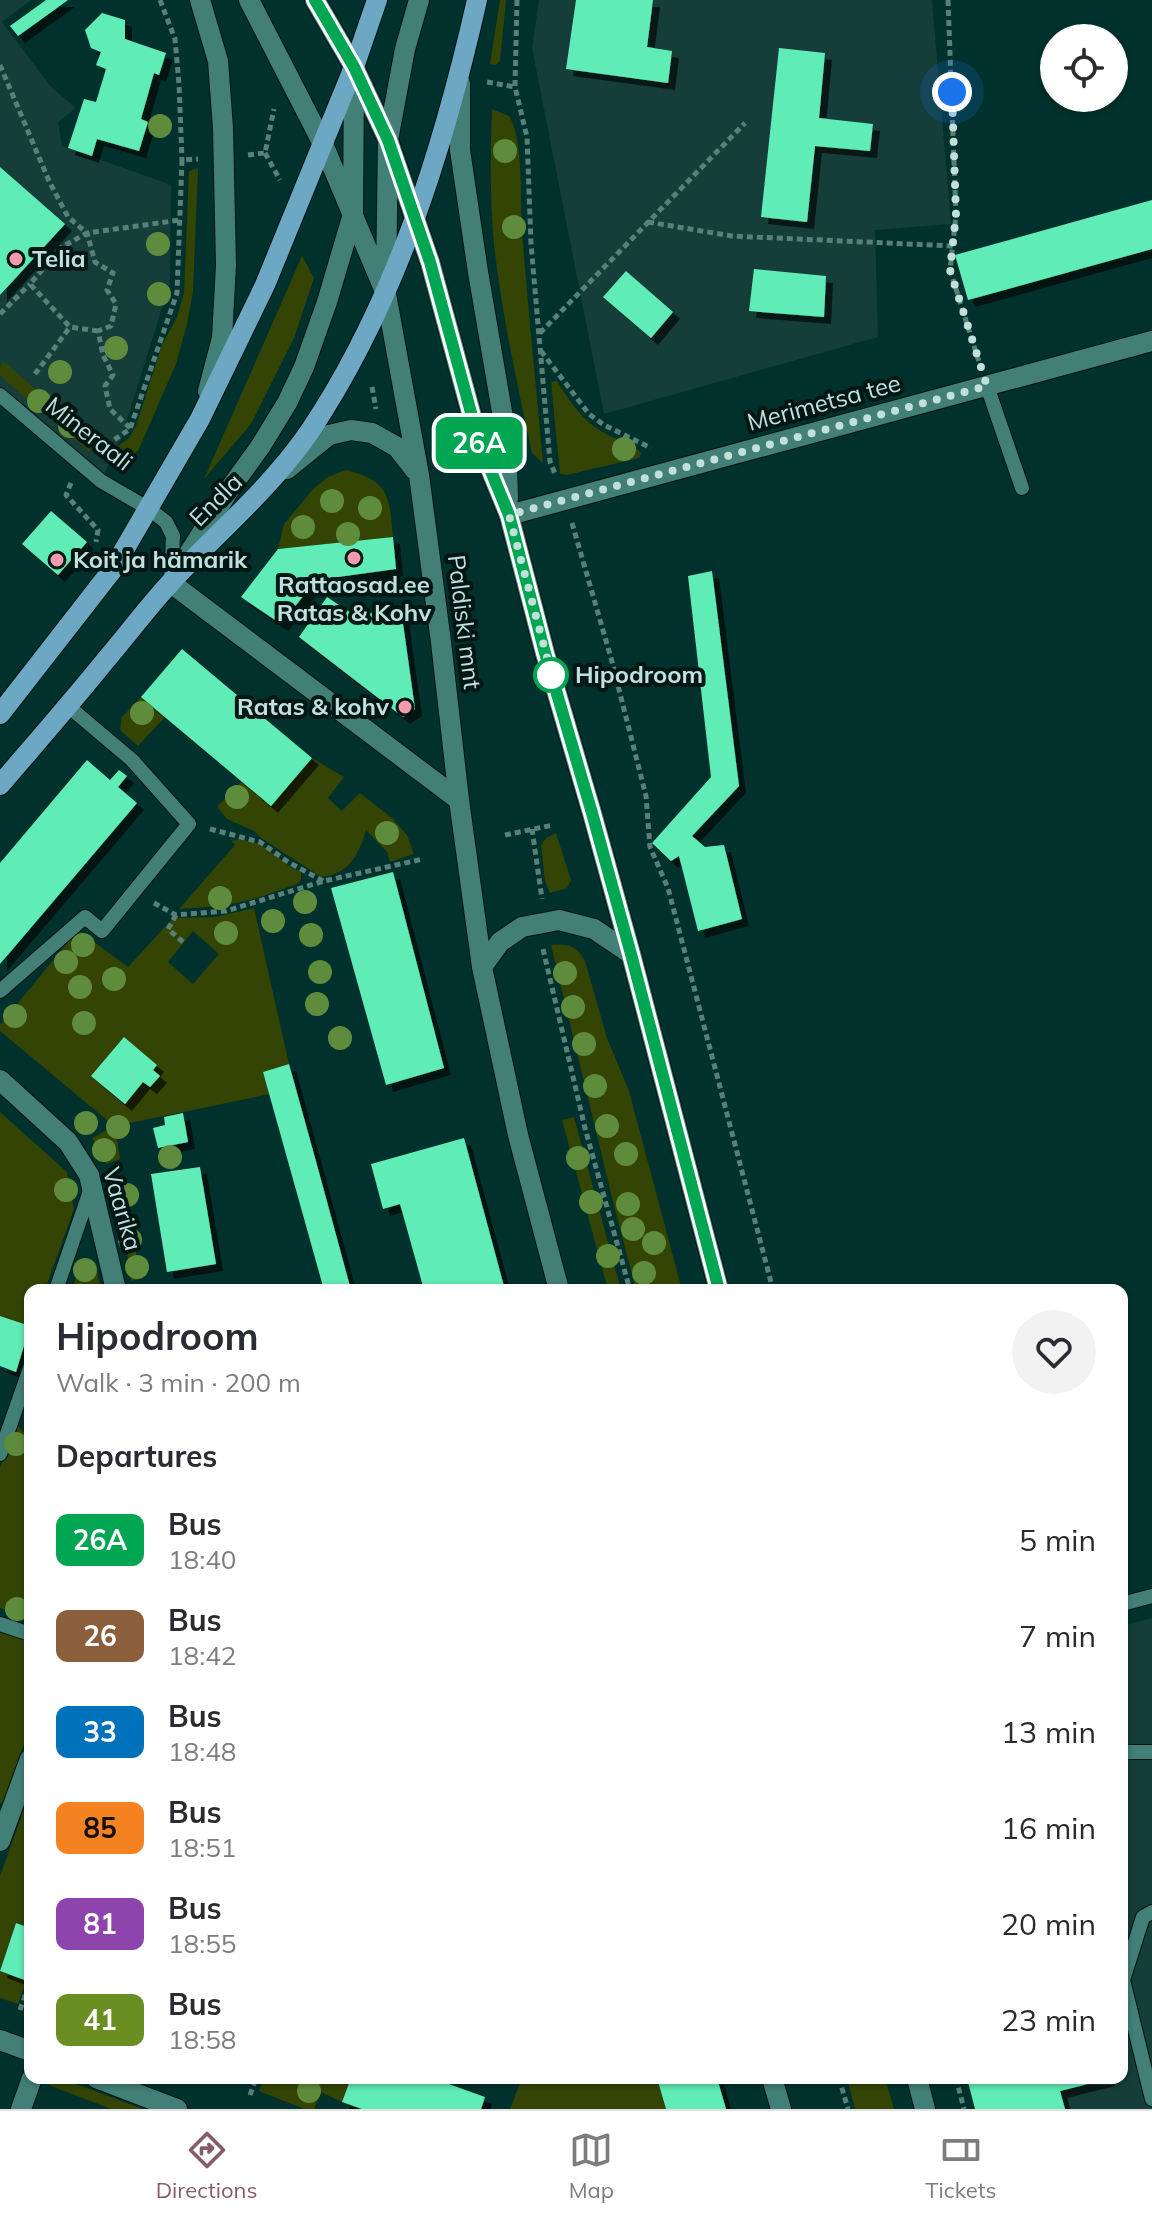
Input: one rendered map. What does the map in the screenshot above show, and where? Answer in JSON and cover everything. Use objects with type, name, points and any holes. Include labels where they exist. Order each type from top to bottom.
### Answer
[{"type":"main road","points":[[200,0],[218,61],[226,265],[222,338],[200,419]]},
{"type":"main road","name":"Paldiski mnt","points":[[249,0],[323,144],[386,294],[419,475],[482,967],[518,1135],[557,1284]]},
{"type":"main road","points":[[315,0],[354,67],[388,140],[430,262],[479,442],[509,515],[631,954],[717,1284]]},
{"type":"main road","points":[[323,144],[377,0]]},
{"type":"main road","points":[[386,294],[388,140],[405,49],[419,0]]},
{"type":"main road","points":[[415,216],[460,76],[477,0]]},
{"type":"main road","points":[[354,67],[353,214],[304,367],[287,403],[260,447],[171,583],[459,800]]},
{"type":"main road","points":[[460,76],[460,150],[506,435],[509,515]]},
{"type":"main road","name":"Endla","points":[[0,714],[113,569],[200,419],[265,285],[323,144]]},
{"type":"main road","name":"Endla","points":[[0,785],[171,583],[271,481],[308,434],[358,352],[386,294],[415,216]]},
{"type":"main road","name":"Merimetsa tee","points":[[509,515],[1152,341]]},
{"type":"main road","points":[[271,481],[329,435],[351,430],[372,433],[397,447],[419,475]]},
{"type":"main road","points":[[482,967],[500,942],[522,927],[559,920],[594,929],[631,954]]},
{"type":"main road","name":"Vaarika","points":[[0,1080],[68,1142],[89,1175],[115,1284]]},
{"type":"main road","points":[[0,1841],[24,1775]]},
{"type":"main road","points":[[0,2040],[24,2049]]},
{"type":"main road","points":[[21,2109],[30,2084]]},
{"type":"main road","points":[[126,2084],[177,2109]]},
{"type":"main road","points":[[774,2084],[781,2109]]},
{"type":"main road","points":[[919,2084],[925,2109]]},
{"type":"lane","points":[[987,386],[1022,488]]},
{"type":"lane","name":"Mineraali","points":[[0,395],[101,481],[149,509]]},
{"type":"lane","points":[[149,509],[166,522],[173,536],[171,583]]},
{"type":"lane","points":[[0,991],[85,917],[102,931],[189,824],[132,760],[68,706]]},
{"type":"lane","points":[[58,1284],[92,1184]]},
{"type":"lane","points":[[0,1454],[24,1385]]},
{"type":"lane","points":[[1128,1602],[1152,1596]]},
{"type":"lane","points":[[0,1624],[24,1632]]},
{"type":"lane","points":[[1128,1752],[1152,1752]]},
{"type":"lane","points":[[1128,1961],[1143,1917],[1152,1912]]},
{"type":"lane","points":[[1128,2002],[1152,2099]]},
{"type":"path","points":[[96,544],[98,530],[66,495],[67,488],[94,454],[130,429],[177,293],[182,160],[179,84],[175,39],[160,0]]},
{"type":"path","points":[[517,0],[515,87],[527,137],[531,244],[550,462],[565,501],[611,658],[646,796],[650,847],[668,888],[771,1284]]},
{"type":"path","points":[[948,0],[956,215],[950,270],[987,386]]},
{"type":"path","points":[[0,65],[49,181],[68,217],[87,233],[95,262],[113,273],[107,290],[116,304],[111,326],[98,331],[70,327],[30,284]]},
{"type":"path","points":[[487,82],[515,87]]},
{"type":"path","points":[[277,96],[265,153],[282,184]]},
{"type":"path","points":[[539,334],[745,123]]},
{"type":"path","points":[[242,156],[265,153]]},
{"type":"path","points":[[182,160],[198,159]]},
{"type":"path","points":[[0,314],[62,247],[87,233],[180,220]]},
{"type":"path","points":[[648,222],[732,236],[953,246]]},
{"type":"path","points":[[35,374],[70,327]]},
{"type":"path","points":[[98,331],[103,355],[113,375],[105,386],[110,409],[130,429]]},
{"type":"path","points":[[541,350],[589,414],[604,425],[690,466]]},
{"type":"path","points":[[372,387],[377,414]]},
{"type":"path","points":[[189,824],[260,842],[288,862],[324,881]]},
{"type":"path","points":[[505,835],[553,825]]},
{"type":"path","points":[[532,829],[545,922],[543,948],[585,1128],[628,1284]]},
{"type":"path","points":[[125,902],[154,903],[176,915],[226,911],[324,881],[423,859]]},
{"type":"path","points":[[176,915],[168,929],[183,942]]},
{"type":"path","points":[[20,2010],[24,1999]]},
{"type":"path","points":[[250,2095],[254,2084]]},
{"type":"path","points":[[841,2084],[848,2109]]},
{"type":"path","points":[[958,2084],[964,2109]]},
{"type":"shaded area","points":[[0,0],[31,0],[2,22],[51,87],[76,108],[58,122],[62,146],[171,185],[170,283],[121,439],[101,481],[0,395]]},
{"type":"shaded area","points":[[539,0],[932,0],[951,224],[875,230],[878,337],[604,414],[532,48]]},
{"type":"shaded area","points":[[1152,1618],[1152,2109],[975,2109],[969,2084],[1128,2084],[1128,1624]]},
{"type":"green space","points":[[500,0],[506,0],[500,61],[496,65],[490,64]]},
{"type":"green space","points":[[492,109],[509,116],[517,139],[543,463],[532,453],[497,271],[491,194]]},
{"type":"green space","points":[[198,168],[193,291],[176,364],[138,451],[121,460],[107,460],[102,458],[129,438],[136,426],[162,345],[177,317],[184,293],[189,171]]},
{"type":"green space","points":[[302,256],[314,278],[294,338],[251,424],[204,479]]},
{"type":"green space","points":[[3,361],[94,439],[89,452],[0,376]]},
{"type":"green space","points":[[557,381],[588,421],[637,449],[641,453],[639,458],[560,474],[551,382]]},
{"type":"green space","points":[[346,470],[371,479],[384,492],[393,537],[278,549],[284,524],[314,488],[328,477]]},
{"type":"green space","points":[[141,697],[165,717],[138,746],[120,730],[122,717]]},
{"type":"green space","points":[[312,758],[344,777],[328,798],[342,811],[360,793],[392,818],[407,835],[414,854],[390,862],[387,852],[366,830],[351,862],[338,872],[321,877],[254,831],[227,819],[217,807],[242,781],[271,805]]},
{"type":"green space","points":[[556,833],[571,880],[567,888],[550,893],[545,881],[541,845]]},
{"type":"green space","points":[[240,839],[260,844],[292,868],[301,871],[301,880],[254,899],[222,906],[179,909],[235,845],[231,841]]},
{"type":"green space","points":[[254,908],[289,1064],[263,1072],[270,1094],[115,1126],[120,1159],[106,1164],[92,1138],[114,1126],[0,1031],[0,1025],[78,930],[128,967],[173,918],[216,917]],"holes":[[[193,931],[219,954],[193,984],[168,962]],[[124,1037],[157,1065],[124,1104],[92,1076]]]},
{"type":"green space","points":[[551,945],[571,947],[585,961],[607,1038],[629,1091],[680,1284],[634,1284]]},
{"type":"green space","points":[[0,1112],[67,1172],[74,1209],[47,1284],[24,1284],[24,1324],[0,1316]]},
{"type":"green space","points":[[574,1117],[619,1284],[606,1284],[562,1120]]},
{"type":"green space","points":[[123,1176],[131,1218],[121,1220],[111,1178]]},
{"type":"green space","points":[[132,1229],[140,1279],[131,1281],[124,1231]]},
{"type":"green space","points":[[95,1263],[100,1284],[74,1284],[79,1271]]},
{"type":"green space","points":[[15,1423],[24,1433],[24,1617],[0,1608],[0,1467]]},
{"type":"green space","points":[[0,1631],[24,1639],[24,1744],[0,1804]]},
{"type":"green space","points":[[24,1810],[24,1926],[16,1923],[0,1970],[0,1876]]},
{"type":"green space","points":[[0,1971],[24,1980],[18,2004],[0,1998]]},
{"type":"green space","points":[[46,2084],[76,2084],[143,2109],[111,2109]]},
{"type":"green space","points":[[262,2084],[349,2084],[342,2102],[321,2092],[314,2109],[304,2109],[259,2091]]},
{"type":"green space","points":[[520,2084],[659,2084],[666,2109],[510,2109]]},
{"type":"green space","points":[[849,2084],[887,2084],[894,2109],[855,2109]]},
{"type":"building","points":[[46,0],[68,0],[18,36],[10,26]]},
{"type":"building","points":[[576,0],[653,0],[647,47],[672,51],[668,83],[566,69]]},
{"type":"building","points":[[102,13],[125,20],[125,39],[166,53],[159,75],[154,73],[141,119],[148,122],[139,151],[97,139],[92,156],[68,148],[84,99],[96,102],[106,69],[96,65],[101,52],[91,48],[85,30]]},
{"type":"building","points":[[779,48],[825,53],[819,118],[873,124],[870,151],[815,146],[807,222],[761,217]]},
{"type":"building","name":"Telia","points":[[0,167],[65,224],[0,295]]},
{"type":"building","points":[[1152,200],[1152,249],[968,300],[955,255]]},
{"type":"building","points":[[754,269],[826,276],[824,317],[749,311]]},
{"type":"building","points":[[626,271],[673,312],[651,338],[603,297]]},
{"type":"building","points":[[51,511],[87,542],[58,575],[22,544]]},
{"type":"building","points":[[393,537],[396,569],[316,580],[281,624],[241,597],[278,549]]},
{"type":"building","points":[[712,571],[739,786],[692,836],[705,847],[724,845],[742,919],[698,931],[679,856],[671,861],[652,843],[711,777],[688,576]]},
{"type":"building","points":[[327,597],[354,615],[401,609],[415,709],[403,717],[299,637]]},
{"type":"building","points":[[182,649],[312,758],[271,806],[141,697]]},
{"type":"building","points":[[87,760],[110,780],[119,770],[127,776],[118,787],[137,803],[0,964],[0,863]]},
{"type":"building","points":[[393,872],[444,1068],[386,1085],[331,888]]},
{"type":"building","points":[[124,1037],[157,1065],[153,1070],[160,1076],[150,1087],[143,1082],[125,1104],[91,1076]]},
{"type":"building","points":[[289,1064],[349,1284],[322,1284],[263,1072]]},
{"type":"building","points":[[183,1113],[188,1142],[158,1148],[153,1128],[165,1125],[164,1117]]},
{"type":"building","points":[[464,1138],[503,1284],[422,1284],[400,1204],[383,1209],[371,1164]]},
{"type":"building","points":[[200,1167],[216,1264],[167,1272],[151,1174]]},
{"type":"building","points":[[0,1316],[24,1324],[24,1346],[16,1372],[0,1366]]},
{"type":"building","points":[[16,1923],[24,1926],[24,1980],[0,1971]]},
{"type":"building","points":[[349,2084],[449,2084],[485,2097],[481,2109],[362,2109],[342,2102]]},
{"type":"building","points":[[659,2084],[719,2084],[726,2109],[666,2109]]},
{"type":"building","points":[[969,2084],[1088,2084],[1060,2091],[1065,2109],[975,2109]]},
{"type":"bus line","name":"26A","points":[[315,0],[354,67],[388,140],[430,262],[479,442],[509,515],[631,954],[717,1284]]},
{"type":"place","name":"Telia","points":[[16,259]]},
{"type":"place","name":"Rattaosad.ee Ratas & Kohv","points":[[354,558]]},
{"type":"place","name":"Koit ja hämarik","points":[[57,560]]},
{"type":"place","name":"Hipodroom","points":[[551,675]]},
{"type":"place","name":"Ratas & kohv","points":[[405,707]]},
{"type":"route","points":[[551,675],[553,680],[509,515],[987,386],[950,270],[956,215],[952,92]]}]
